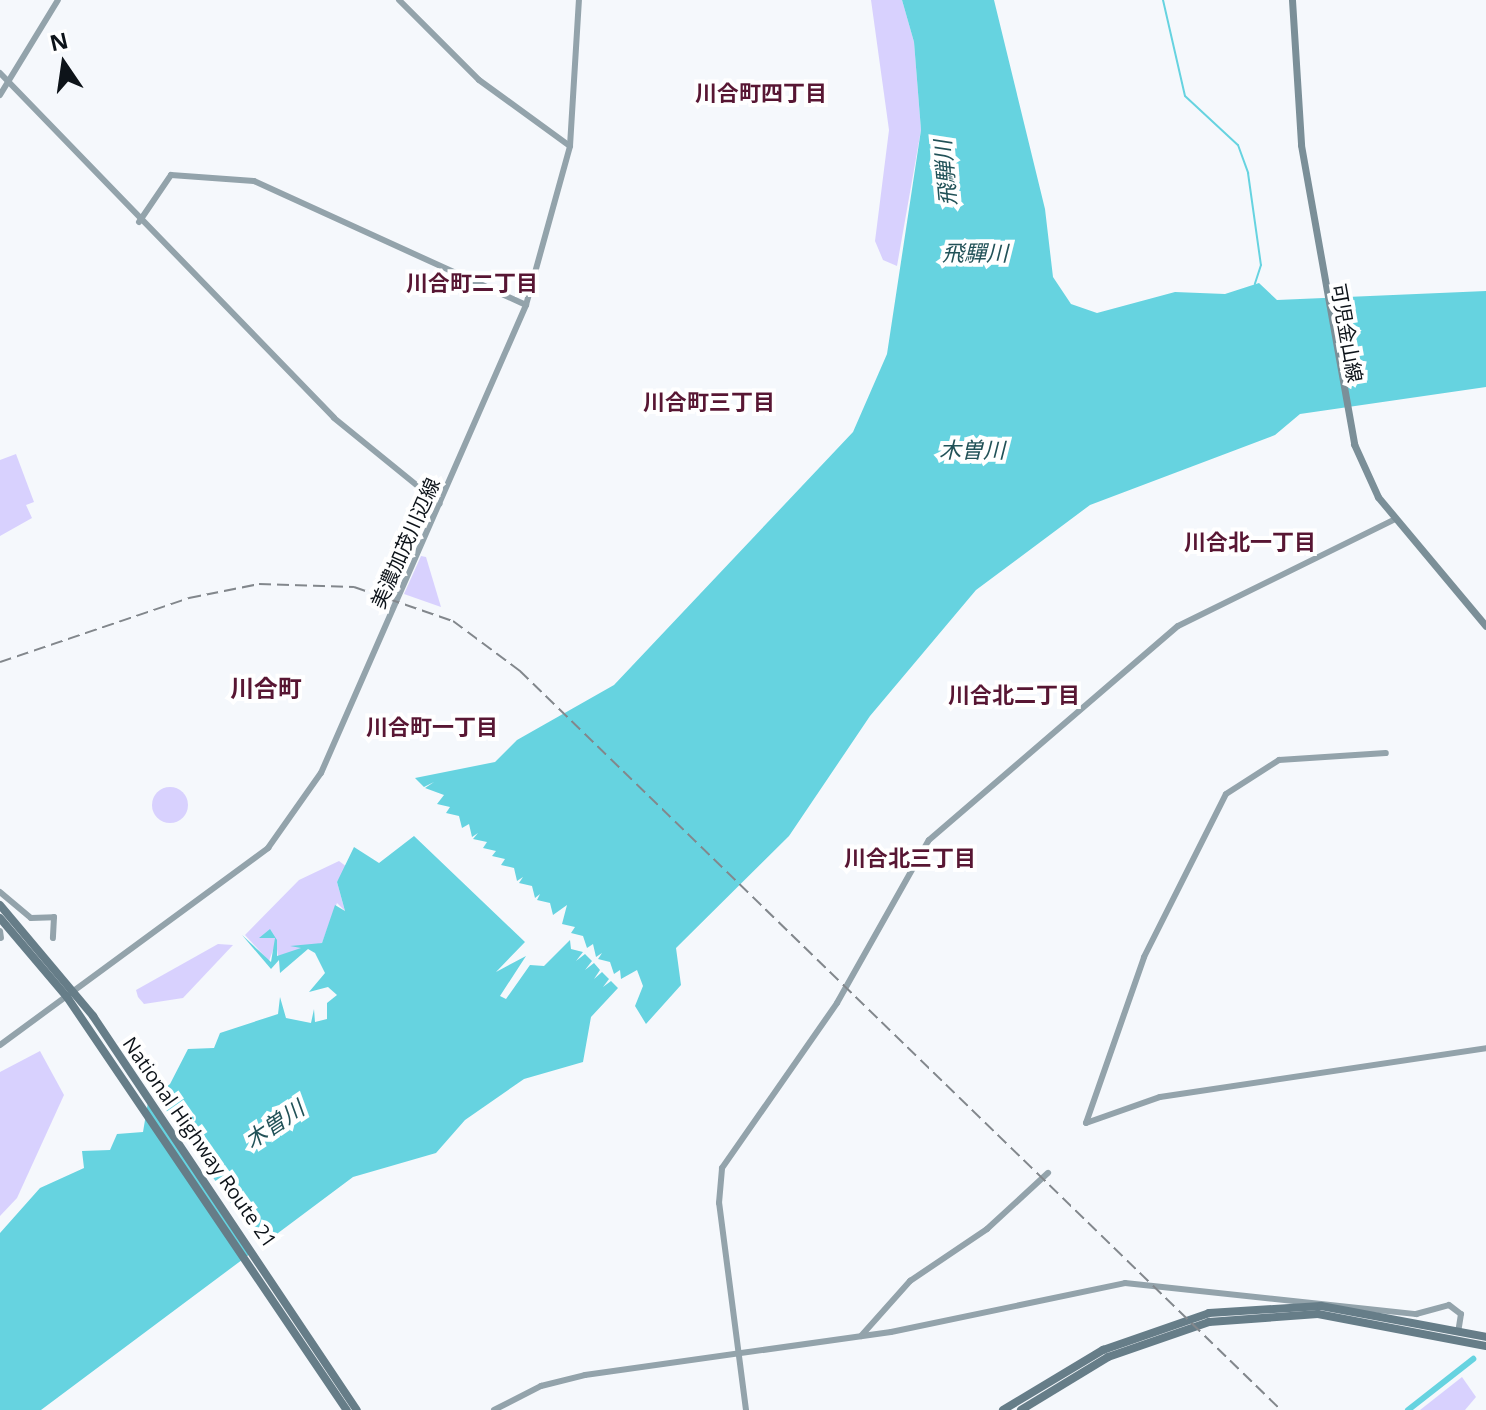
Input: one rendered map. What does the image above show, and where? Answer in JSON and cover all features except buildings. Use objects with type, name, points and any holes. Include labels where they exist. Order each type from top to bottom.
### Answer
[{"type":"highway","name":"National Highway Route 21","points":[[0,905],[71,994],[84,1023],[258,1272],[347,1410]]},
{"type":"highway","name":"National Highway Route 21","points":[[0,918],[93,1016],[266,1265],[357,1410]]},
{"type":"highway","points":[[1003,1410],[1103,1350],[1209,1313],[1321,1306],[1486,1337]]},
{"type":"highway","points":[[1021,1410],[1108,1357],[1209,1322],[1318,1314],[1486,1346]]},
{"type":"main road","name":"可児金山線","points":[[1292,0],[1294,84],[1319,260],[1364,474],[1395,519],[1486,626]]},
{"type":"street","points":[[0,95],[58,0]]},
{"type":"street","points":[[399,0],[479,80],[570,146]]},
{"type":"street","name":"美濃加茂川辺線","points":[[0,1045],[246,866],[286,827],[321,773],[526,305],[570,146],[579,0]]},
{"type":"street","points":[[0,73],[139,222],[334,418],[440,504]]},
{"type":"street","points":[[139,222],[171,175],[254,181],[526,305]]},
{"type":"street","points":[[746,1410],[719,1203],[722,1168],[837,1003],[878,928],[945,821],[1160,639],[1223,598],[1395,519]]},
{"type":"street","points":[[1386,753],[1279,760],[1226,794],[1144,957],[1086,1123],[1160,1097],[1486,1048]]},
{"type":"street","points":[[0,892],[31,918],[54,917],[53,938]]},
{"type":"street","points":[[861,1336],[910,1281],[987,1229],[1048,1173]]},
{"type":"street","points":[[494,1410],[553,1382],[738,1350],[861,1336],[1125,1283],[1416,1314],[1449,1305],[1461,1314],[1458,1332]]},
{"type":"shaded area","points":[[871,0],[902,0],[914,42],[921,130],[897,266],[883,260],[875,241],[889,130]]},
{"type":"shaded area","points":[[16,454],[34,502],[26,505],[32,518],[0,536],[0,460]]},
{"type":"shaded area","points":[[421,556],[426,557],[441,607],[404,594]]},
{"type":"shaded area","points":[[170,787],[182,793],[188,805],[182,817],[170,823],[158,817],[152,805],[158,793]]},
{"type":"shaded area","points":[[339,861],[347,867],[337,882],[345,911],[337,903],[322,943],[278,956],[276,942],[269,961],[245,935],[299,880]]},
{"type":"shaded area","points":[[218,944],[233,945],[183,998],[144,1004],[138,997],[136,990]]},
{"type":"shaded area","points":[[40,1051],[64,1095],[17,1198],[0,1216],[0,1072]]},
{"type":"shaded area","points":[[1462,1377],[1476,1397],[1465,1410],[1420,1410]]},
{"type":"water","name":"木曽川","points":[[902,0],[994,0],[1045,209],[1053,277],[1071,304],[1097,313],[1175,292],[1225,294],[1259,283],[1277,300],[1486,291],[1486,387],[1300,414],[1275,435],[1090,505],[976,590],[870,716],[789,836],[676,948],[681,985],[646,1024],[635,1006],[643,986],[637,970],[621,979],[620,970],[614,974],[610,962],[598,959],[602,953],[596,957],[593,944],[587,948],[583,936],[571,933],[575,927],[562,924],[567,905],[553,915],[550,903],[537,900],[540,894],[535,898],[532,886],[519,883],[523,877],[517,881],[514,868],[501,865],[505,859],[492,856],[496,851],[483,848],[487,842],[473,839],[478,833],[472,837],[469,824],[462,828],[459,816],[446,813],[450,807],[437,804],[444,795],[425,788],[434,782],[424,787],[415,778],[495,762],[517,740],[614,685],[853,432],[887,354],[921,130],[914,42]]},
{"type":"water","name":"木曽川","points":[[414,836],[525,942],[496,972],[526,956],[500,996],[506,999],[530,965],[544,966],[570,940],[571,949],[583,952],[576,961],[585,954],[592,961],[585,970],[594,963],[600,970],[594,979],[602,972],[609,979],[603,987],[611,981],[618,988],[591,1017],[583,1062],[524,1079],[465,1120],[436,1153],[353,1177],[41,1410],[0,1410],[0,1233],[40,1188],[84,1168],[82,1151],[110,1150],[117,1134],[143,1132],[148,1102],[170,1084],[188,1049],[214,1048],[220,1033],[278,1014],[280,997],[286,1018],[311,1023],[314,1009],[315,1022],[327,1019],[327,1003],[337,995],[328,987],[309,992],[325,973],[315,953],[308,949],[280,973],[279,960],[271,969],[242,935],[271,962],[275,938],[259,938],[270,929],[277,940],[277,956],[301,948],[290,946],[322,943],[335,905],[345,911],[337,882],[354,847],[379,863]]},
{"type":"pier","points":[[154,1093],[263,1249],[255,1255],[148,1096]]},
{"type":"waterway","points":[[1163,0],[1185,96],[1238,145],[1248,173],[1261,265],[1255,284]]},
{"type":"waterway","points":[[1408,1410],[1473,1359]]},
{"type":"railway","points":[[0,662],[189,598],[259,584],[354,587],[453,621],[520,671],[1281,1410]]},
{"type":"district","name":"川合町四丁目","points":[[761,93]]},
{"type":"district","name":"川合町二丁目","points":[[472,283]]},
{"type":"district","name":"川合町三丁目","points":[[709,402]]},
{"type":"district","name":"川合北一丁目","points":[[1250,542]]},
{"type":"district","name":"川合町","points":[[266,688]]},
{"type":"district","name":"川合北二丁目","points":[[1014,695]]},
{"type":"district","name":"川合町一丁目","points":[[432,727]]},
{"type":"district","name":"川合北三丁目","points":[[910,858]]},
{"type":"water label","name":"飛騨川","points":[[945,173]]},
{"type":"water label","name":"飛驒川","points":[[975,253]]}]
